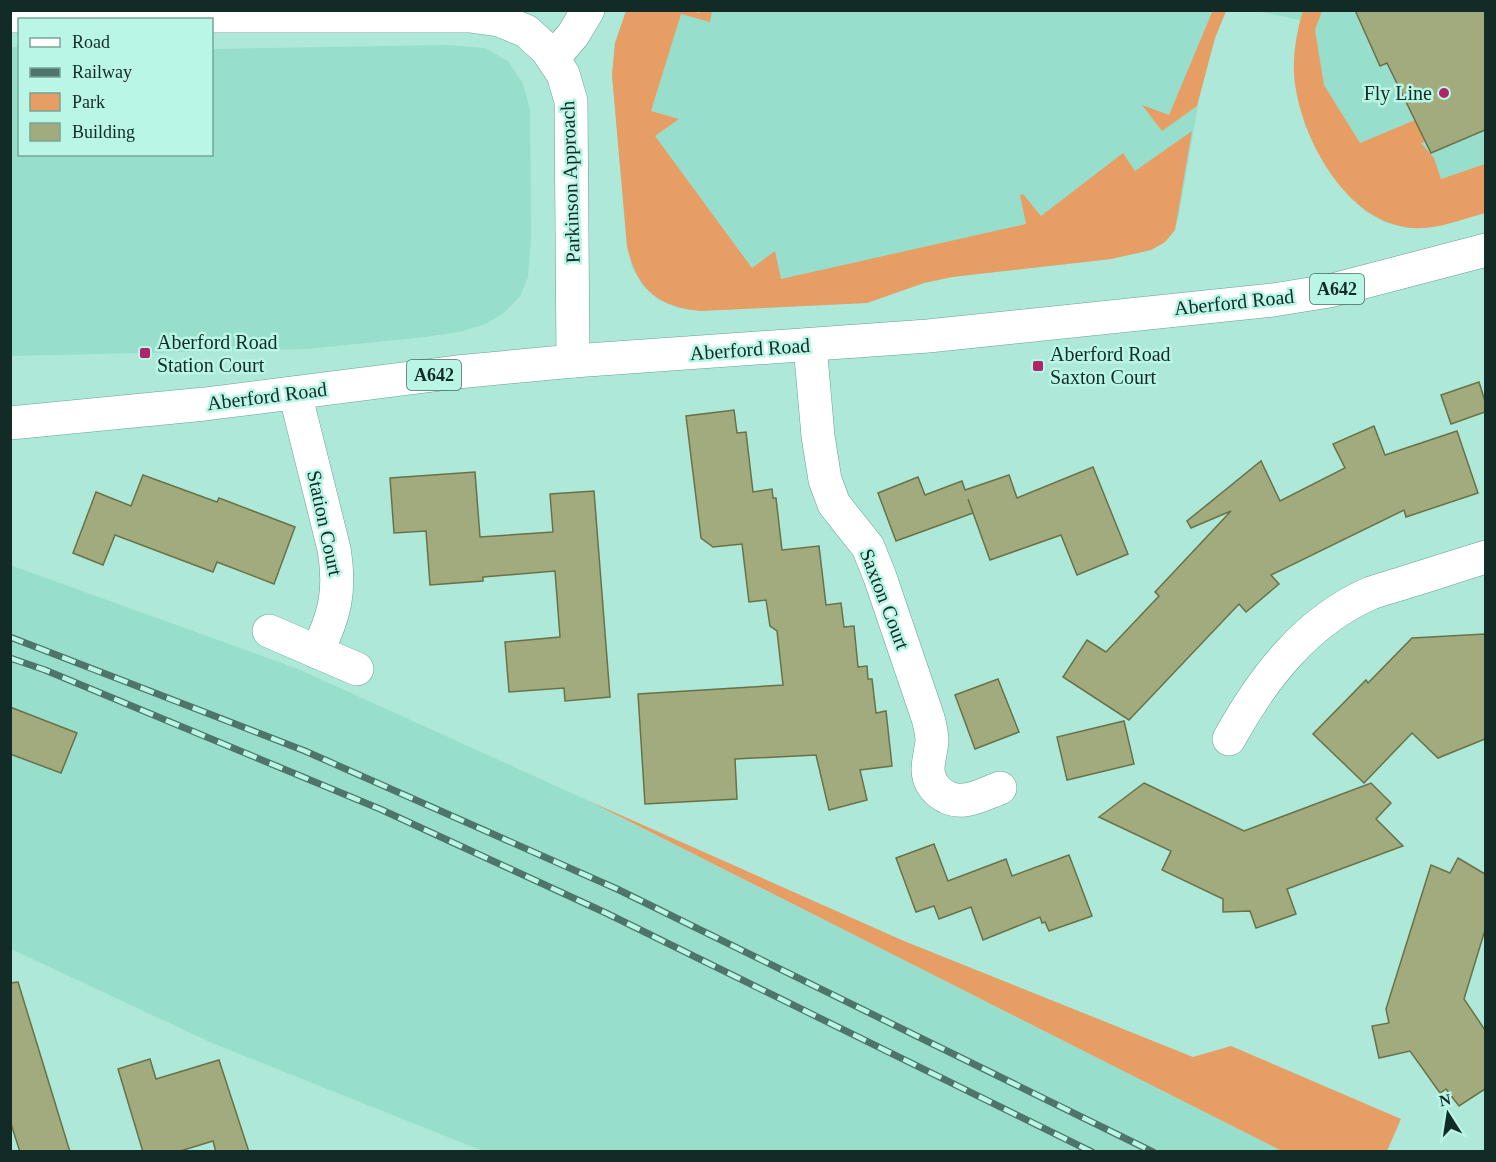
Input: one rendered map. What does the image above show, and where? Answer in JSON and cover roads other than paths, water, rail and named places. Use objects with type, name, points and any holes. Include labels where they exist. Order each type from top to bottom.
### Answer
[{"type":"street","points":[[553,58],[573,35],[588,10]]},
{"type":"street","name":"Parkinson Approach","points":[[10,15],[470,16],[499,20],[526,32],[553,58],[563,74],[571,101],[573,361]]},
{"type":"street","name":"Aberford Road","points":[[10,423],[295,393],[382,380],[573,361],[928,336],[1273,300],[1338,289],[1485,250]]},
{"type":"street","name":"Saxton Court","points":[[810,345],[818,436],[825,480],[834,504],[868,547],[880,577],[930,724],[932,742],[928,769],[930,780],[936,790],[954,800],[964,800],[1000,788]]},
{"type":"street","name":"Station Court","points":[[295,393],[334,549],[338,574],[337,600],[330,624],[317,652]]},
{"type":"street","points":[[1229,740],[1261,685],[1286,656],[1322,624],[1371,594],[1485,557]]},
{"type":"street","points":[[269,631],[357,669]]},
{"type":"railway","points":[[10,637],[305,751],[617,889],[1153,1152]]},
{"type":"railway","points":[[10,658],[45,670],[380,809],[606,913],[1092,1152]]},
{"type":"place","name":"Fly Line","points":[[1444,93]]},
{"type":"place","name":"Aberford Road Station Court","points":[[145,353]]},
{"type":"place","name":"Aberford Road Saxton Court","points":[[1038,366]]}]
